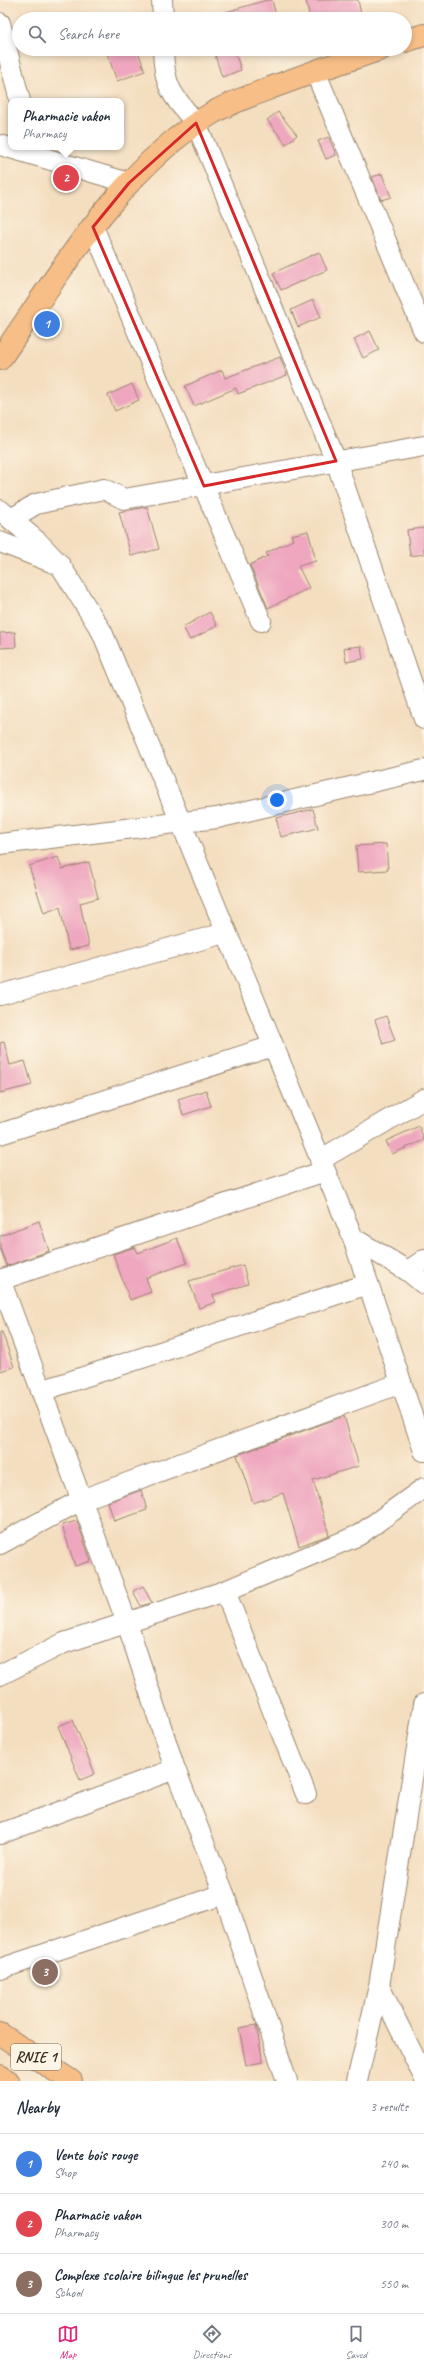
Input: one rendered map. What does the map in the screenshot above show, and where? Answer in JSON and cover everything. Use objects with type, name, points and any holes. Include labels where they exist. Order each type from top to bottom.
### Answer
[{"type":"main road","points":[[412,39],[424,35]]},
{"type":"main road","points":[[0,359],[93,227],[129,183],[196,124],[234,102],[315,71],[360,56]]},
{"type":"main road","name":"RNIE 1","points":[[0,2034],[70,2081]]},
{"type":"main road","name":"RNIE 1","points":[[0,2076],[8,2081]]},
{"type":"street","points":[[162,0],[163,12]]},
{"type":"street","points":[[0,23],[19,98]]},
{"type":"street","points":[[164,56],[166,76],[171,94],[196,124],[336,461],[424,719]]},
{"type":"street","points":[[315,71],[424,332]]},
{"type":"street","points":[[21,150],[32,152],[129,183]]},
{"type":"street","points":[[93,227],[261,621]]},
{"type":"street","points":[[424,446],[124,499],[104,489],[36,504],[6,514],[60,565],[102,632],[179,822],[353,1238],[424,1451]]},
{"type":"street","points":[[0,542],[60,565]]},
{"type":"street","points":[[0,844],[217,818],[424,770]]},
{"type":"street","points":[[0,995],[225,933]]},
{"type":"street","points":[[0,1134],[273,1046]]},
{"type":"street","points":[[287,2081],[224,1894],[175,1769],[127,1623],[0,1280],[322,1166],[424,1099]]},
{"type":"street","points":[[353,1238],[408,1271],[424,1284]]},
{"type":"street","points":[[408,1271],[424,1260]]},
{"type":"street","points":[[41,1391],[368,1284]]},
{"type":"street","points":[[0,1544],[81,1500],[402,1383]]},
{"type":"street","points":[[0,1676],[64,1643],[225,1591],[359,1535],[424,1488]]},
{"type":"street","points":[[225,1591],[306,1794]]},
{"type":"street","points":[[358,2081],[379,1986],[424,1704]]},
{"type":"street","points":[[0,1834],[175,1769]]},
{"type":"street","points":[[0,1969],[224,1894]]},
{"type":"street","points":[[379,1986],[424,2076]]},
{"type":"highlighted area","points":[[196,123],[336,461],[204,486],[93,227],[129,183]]},
{"type":"building","points":[[267,0],[272,0],[275,12],[226,12]]},
{"type":"building","points":[[306,0],[358,0],[361,12],[309,12]]},
{"type":"building","points":[[108,56],[140,56],[145,71],[117,81]]},
{"type":"building","points":[[215,56],[236,56],[241,70],[222,77]]},
{"type":"building","points":[[278,112],[297,135],[286,144],[267,120]]},
{"type":"building","points":[[329,137],[336,155],[326,159],[318,141]]},
{"type":"building","points":[[382,174],[391,197],[381,200],[372,177]]},
{"type":"building","points":[[319,252],[327,270],[281,290],[273,273]]},
{"type":"building","points":[[313,300],[321,317],[298,327],[291,310]]},
{"type":"building","points":[[370,331],[379,350],[363,358],[354,339]]},
{"type":"building","points":[[280,357],[287,375],[238,394],[236,388],[194,406],[185,386],[222,370],[225,378]]},
{"type":"building","points":[[132,384],[139,400],[115,411],[108,395]]},
{"type":"building","points":[[147,507],[159,549],[131,556],[119,512]]},
{"type":"building","points":[[424,528],[424,554],[410,556],[407,530]]},
{"type":"building","points":[[308,531],[316,561],[298,566],[309,588],[268,608],[250,565],[268,556],[266,553],[293,540],[291,535]]},
{"type":"building","points":[[210,612],[217,626],[190,640],[183,627]]},
{"type":"building","points":[[15,632],[16,647],[0,648],[0,633]]},
{"type":"building","points":[[361,646],[363,659],[346,662],[344,648]]},
{"type":"building","points":[[313,809],[318,828],[281,837],[276,818]]},
{"type":"building","points":[[386,844],[388,870],[358,872],[356,846]]},
{"type":"building","points":[[58,857],[62,869],[89,862],[98,898],[80,903],[89,946],[69,950],[60,907],[44,913],[29,866]]},
{"type":"building","points":[[386,1016],[395,1040],[383,1044],[375,1020]]},
{"type":"building","points":[[4,1042],[10,1065],[25,1061],[32,1085],[0,1093],[0,1043]]},
{"type":"building","points":[[206,1090],[211,1106],[183,1115],[178,1099]]},
{"type":"building","points":[[419,1126],[424,1140],[392,1154],[386,1141]]},
{"type":"building","points":[[39,1221],[49,1251],[7,1266],[0,1248],[0,1236]]},
{"type":"building","points":[[177,1238],[187,1263],[146,1278],[151,1292],[130,1300],[113,1254],[135,1247],[138,1253]]},
{"type":"building","points":[[243,1265],[248,1284],[213,1295],[216,1302],[199,1308],[189,1281]]},
{"type":"building","points":[[0,1332],[2,1332],[14,1367],[0,1371]]},
{"type":"building","points":[[344,1416],[359,1466],[313,1480],[329,1535],[299,1546],[283,1493],[253,1503],[237,1455]]},
{"type":"building","points":[[141,1490],[147,1510],[114,1521],[108,1502]]},
{"type":"building","points":[[77,1521],[91,1561],[75,1566],[62,1525]]},
{"type":"building","points":[[143,1586],[152,1603],[141,1606],[133,1591]]},
{"type":"building","points":[[73,1720],[95,1774],[80,1780],[58,1726]]},
{"type":"building","points":[[256,2025],[263,2062],[246,2065],[239,2028]]},
{"type":"place","name":"Pharmacie vakon","points":[[66,178]]},
{"type":"place","name":"Vente bois rouge","points":[[47,324]]},
{"type":"place","name":"Complexe scolaire bilingue les prunelles","points":[[45,1972]]}]
